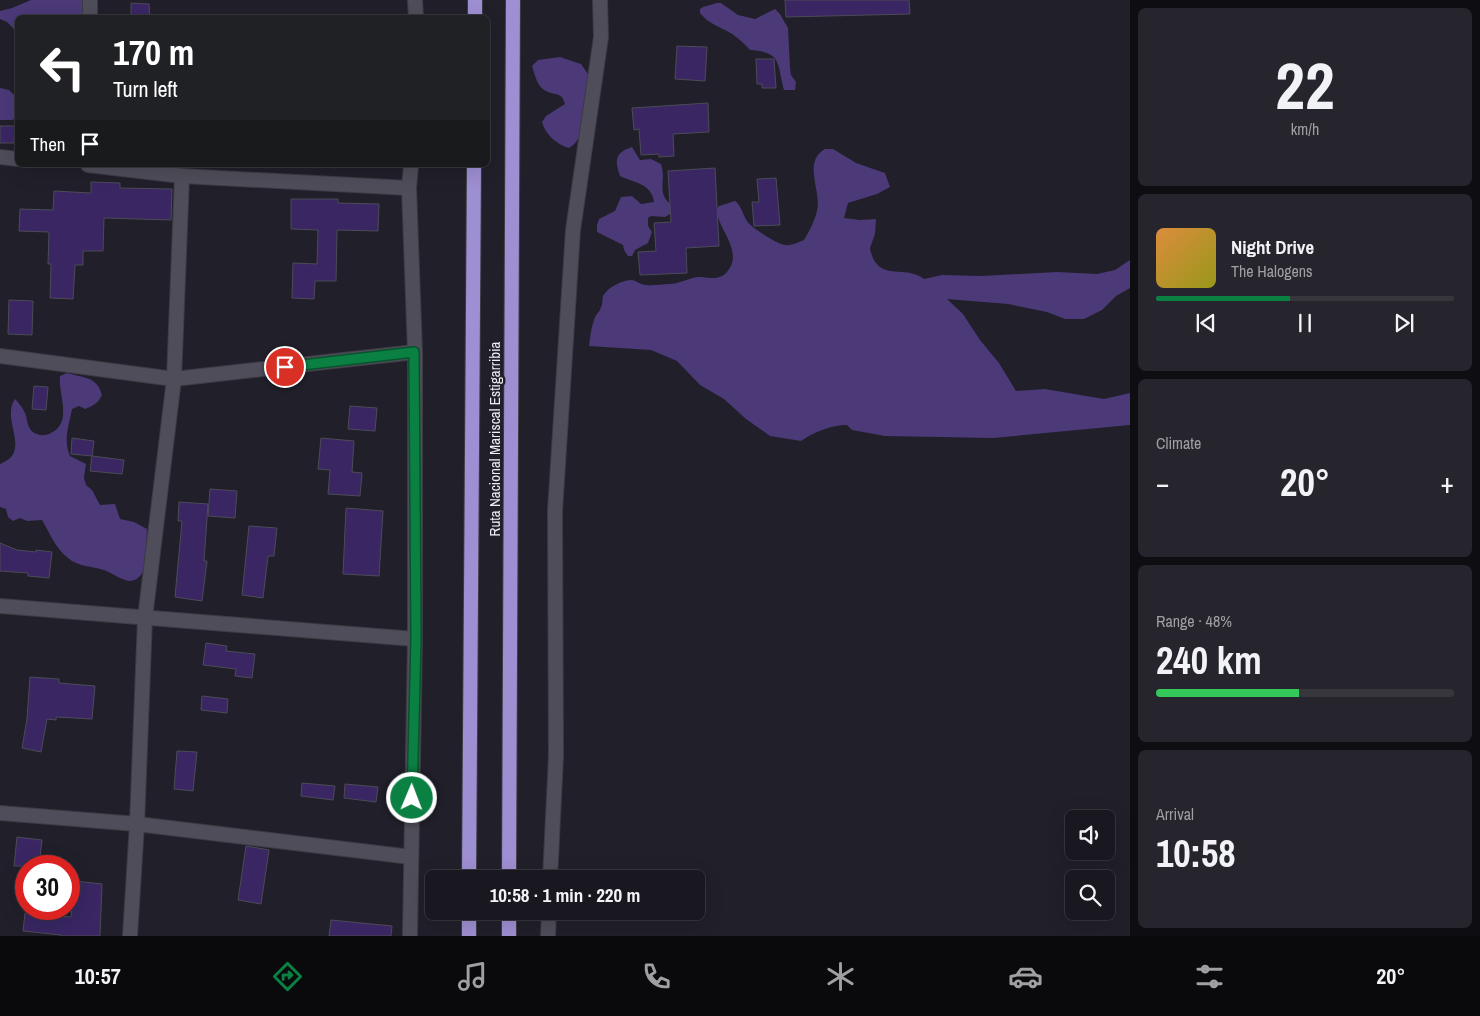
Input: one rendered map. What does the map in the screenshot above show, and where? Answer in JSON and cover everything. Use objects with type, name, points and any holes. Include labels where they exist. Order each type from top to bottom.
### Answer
[{"type":"highway","points":[[474,15],[475,0]]},
{"type":"highway","name":"Ruta Nacional Mariscal Estigarribia","points":[[509,870],[513,0]]},
{"type":"highway","name":"Ruta Nacional Mariscal Estigarribia","points":[[469,870],[474,167]]},
{"type":"highway","points":[[469,920],[469,936]]},
{"type":"highway","points":[[509,920],[509,936]]},
{"type":"street","points":[[90,0],[90,15]]},
{"type":"street","points":[[415,0],[416,15]]},
{"type":"street","points":[[550,870],[556,756],[555,511],[573,230],[601,37],[600,0]]},
{"type":"street","points":[[0,165],[0,157],[15,159]]},
{"type":"street","points":[[108,167],[182,176],[409,188]]},
{"type":"street","points":[[410,167],[414,352],[416,639],[410,936]]},
{"type":"street","points":[[130,936],[137,824],[144,618],[174,379],[182,176]]},
{"type":"street","points":[[0,356],[174,379],[414,352]]},
{"type":"street","points":[[0,606],[416,639]]},
{"type":"street","points":[[0,812],[137,824],[411,857]]},
{"type":"street","points":[[548,936],[549,920]]},
{"type":"shaded area","points":[[31,0],[94,0],[92,15],[15,15],[15,30],[7,22],[0,19],[0,11]]},
{"type":"shaded area","points":[[721,3],[738,15],[755,19],[775,9],[780,14],[788,28],[790,67],[791,75],[796,82],[795,90],[784,90],[779,66],[773,57],[768,53],[750,50],[742,41],[708,21],[700,13],[700,9],[703,7]]},
{"type":"shaded area","points":[[560,57],[581,64],[590,77],[586,116],[580,136],[569,148],[552,138],[542,122],[546,116],[565,104],[562,97],[540,87],[532,66],[538,60]]},
{"type":"shaded area","points":[[0,88],[9,90],[15,96],[15,119],[0,120]]},
{"type":"shaded area","points":[[632,147],[640,160],[651,159],[661,164],[664,197],[673,206],[672,213],[665,217],[651,216],[648,218],[648,226],[652,232],[648,243],[635,250],[632,256],[628,256],[623,245],[597,232],[597,225],[599,219],[615,211],[621,197],[632,196],[641,204],[654,202],[650,191],[646,187],[620,176],[617,158],[626,149]]},
{"type":"shaded area","points":[[825,149],[833,149],[856,163],[885,173],[890,187],[877,194],[848,203],[844,218],[876,219],[875,234],[870,248],[875,262],[886,270],[911,273],[924,279],[942,275],[981,276],[1057,272],[1097,274],[1115,270],[1130,260],[1130,288],[1116,296],[1102,310],[1084,319],[1065,319],[1047,312],[1008,304],[947,299],[963,314],[980,340],[999,363],[1016,391],[1045,389],[1104,399],[1130,393],[1130,425],[993,438],[885,436],[852,430],[847,425],[823,430],[801,441],[770,436],[746,419],[724,399],[700,385],[677,361],[651,350],[589,346],[593,323],[602,306],[603,296],[616,285],[632,280],[649,285],[673,284],[698,277],[718,277],[727,272],[732,263],[733,254],[719,219],[717,212],[719,206],[735,201],[749,224],[782,244],[790,245],[804,240],[812,226],[817,211],[818,203],[814,177],[815,161],[818,155]]},
{"type":"shaded area","points":[[67,373],[93,381],[97,384],[102,395],[90,407],[85,409],[79,406],[72,409],[67,438],[70,456],[86,464],[84,478],[86,485],[92,490],[100,505],[115,504],[120,519],[134,522],[147,529],[144,568],[139,577],[134,580],[128,581],[104,570],[72,561],[56,545],[42,520],[27,521],[20,518],[13,521],[8,517],[6,509],[0,507],[0,464],[10,459],[14,452],[15,444],[11,407],[15,399],[25,413],[31,430],[40,435],[51,433],[58,428],[63,415],[60,376]]},
{"type":"building","points":[[785,0],[909,0],[910,14],[786,17]]},
{"type":"building","points":[[131,3],[149,4],[150,15],[131,15]]},
{"type":"building","points":[[677,46],[707,47],[705,81],[675,79]]},
{"type":"building","points":[[756,59],[774,59],[776,88],[762,88],[762,84],[757,84]]},
{"type":"building","points":[[708,103],[709,132],[673,134],[674,156],[659,157],[659,154],[641,155],[639,129],[634,130],[632,108]]},
{"type":"building","points":[[0,126],[15,126],[14,143],[0,143]]},
{"type":"building","points":[[715,168],[719,246],[686,248],[687,273],[640,275],[638,252],[656,251],[654,223],[671,222],[668,171]]},
{"type":"building","points":[[776,178],[780,225],[754,226],[752,202],[759,202],[757,179]]},
{"type":"building","points":[[91,182],[120,183],[120,188],[172,189],[171,220],[104,218],[103,251],[83,251],[83,265],[75,265],[73,299],[50,298],[51,264],[48,264],[49,232],[19,231],[20,209],[53,210],[54,191],[91,193]]},
{"type":"building","points":[[291,199],[338,199],[338,203],[379,204],[378,231],[337,230],[336,281],[315,281],[314,299],[292,298],[293,263],[317,264],[318,230],[291,229]]},
{"type":"building","points":[[9,300],[33,301],[32,335],[8,334]]},
{"type":"building","points":[[34,386],[48,387],[46,410],[32,409]]},
{"type":"building","points":[[350,406],[377,408],[375,431],[348,429]]},
{"type":"building","points":[[72,438],[94,441],[92,456],[71,454]]},
{"type":"building","points":[[321,438],[354,441],[352,472],[362,473],[360,496],[328,494],[330,470],[318,469]]},
{"type":"building","points":[[92,456],[124,460],[122,474],[90,471]]},
{"type":"building","points":[[210,489],[237,491],[235,518],[208,516]]},
{"type":"building","points":[[179,502],[208,504],[204,561],[207,561],[202,601],[175,597],[182,521],[178,521]]},
{"type":"building","points":[[346,508],[383,511],[379,576],[343,574]]},
{"type":"building","points":[[249,526],[277,528],[274,556],[268,556],[263,598],[242,595]]},
{"type":"building","points":[[0,543],[17,550],[52,552],[49,578],[28,576],[28,573],[0,571]]},
{"type":"building","points":[[206,643],[227,646],[226,651],[255,654],[252,678],[235,676],[236,669],[203,665]]},
{"type":"building","points":[[30,677],[59,679],[59,683],[95,686],[92,719],[56,717],[56,720],[47,719],[41,752],[22,748],[27,719]]},
{"type":"building","points":[[202,696],[228,699],[227,713],[201,710]]},
{"type":"building","points":[[177,751],[197,752],[193,791],[174,789]]},
{"type":"building","points":[[302,783],[335,786],[333,800],[301,796]]},
{"type":"building","points":[[345,784],[378,787],[376,802],[344,798]]},
{"type":"building","points":[[17,837],[42,840],[40,855],[15,855]]},
{"type":"building","points":[[246,846],[269,850],[261,904],[238,900]]},
{"type":"building","points":[[80,882],[102,884],[100,936],[61,936],[23,931],[24,920],[80,920]]},
{"type":"building","points":[[331,920],[392,926],[391,936],[329,936]]},
{"type":"route","points":[[285,367],[414,352],[416,639],[412,798]]}]
